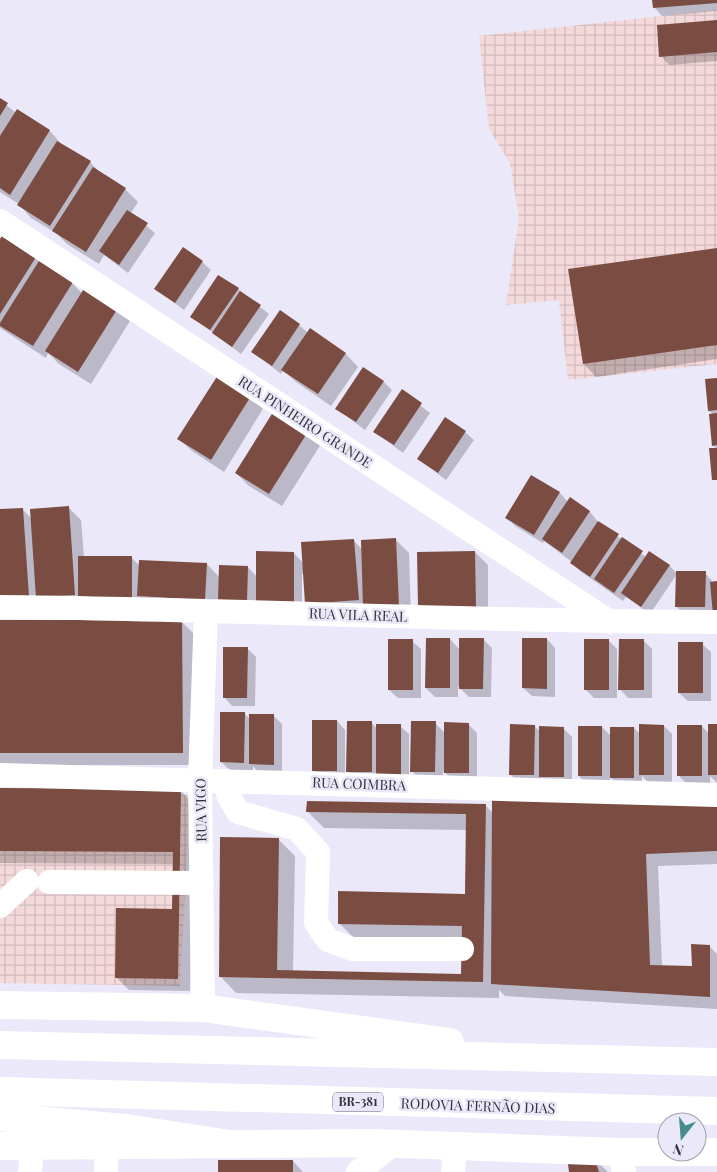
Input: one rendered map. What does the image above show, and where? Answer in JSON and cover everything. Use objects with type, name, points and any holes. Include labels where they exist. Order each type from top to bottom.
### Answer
[{"type":"main road","points":[[0,1005],[203,1008],[590,1061]]},
{"type":"main road","points":[[0,1045],[590,1061],[717,1062]]},
{"type":"main road","name":"RODOVIA FERNÃO DIAS","points":[[0,1091],[717,1112]]},
{"type":"main road","points":[[0,1117],[126,1128],[230,1144]]},
{"type":"main road","points":[[0,1146],[31,1159],[107,1145],[394,1143],[457,1164],[621,1162],[717,1152]]},
{"type":"street","name":"RUA PINHEIRO GRANDE","points":[[0,221],[610,622]]},
{"type":"street","name":"RUA VILA REAL","points":[[0,607],[610,622],[717,622]]},
{"type":"street","name":"RUA VIGO","points":[[203,1008],[200,780],[206,611]]},
{"type":"street","name":"RUA COIMBRA","points":[[0,775],[717,795]]},
{"type":"street","points":[[228,781],[228,795],[238,812],[297,829],[318,852],[316,923],[328,940],[352,949],[462,949]]},
{"type":"street","points":[[0,906],[38,882],[202,883]]},
{"type":"street","points":[[358,1172],[394,1143]]},
{"type":"street","points":[[106,1172],[107,1145]]},
{"type":"shaded area","points":[[717,10],[717,364],[568,380],[559,300],[506,305],[519,218],[510,163],[489,129],[479,36]]},
{"type":"shaded area","points":[[0,792],[190,795],[180,986],[0,983]]},
{"type":"building","points":[[652,0],[717,0],[717,3],[653,8]]},
{"type":"building","points":[[717,20],[717,52],[659,57],[657,25]]},
{"type":"building","points":[[0,98],[8,103],[0,116]]},
{"type":"building","points":[[17,109],[50,130],[10,195],[0,188],[0,136]]},
{"type":"building","points":[[57,141],[91,161],[50,226],[17,205]]},
{"type":"building","points":[[93,167],[126,188],[86,252],[52,231]]},
{"type":"building","points":[[127,210],[148,223],[119,265],[99,251]]},
{"type":"building","points":[[2,236],[36,257],[0,314],[0,239]]},
{"type":"building","points":[[183,247],[203,261],[175,303],[154,289]]},
{"type":"building","points":[[717,248],[717,345],[583,364],[568,269]]},
{"type":"building","points":[[39,261],[73,282],[33,346],[0,326],[0,323]]},
{"type":"building","points":[[218,275],[239,288],[210,330],[190,317]]},
{"type":"building","points":[[85,287],[118,308],[78,372],[45,351]]},
{"type":"building","points":[[240,291],[261,305],[232,347],[212,333]]},
{"type":"building","points":[[280,310],[300,324],[272,366],[251,352]]},
{"type":"building","points":[[310,328],[346,353],[318,394],[281,370]]},
{"type":"building","points":[[363,367],[384,381],[356,422],[335,409]]},
{"type":"building","points":[[218,375],[251,396],[211,460],[177,439]]},
{"type":"building","points":[[717,378],[717,410],[708,411],[705,379]]},
{"type":"building","points":[[402,389],[422,403],[394,445],[373,432]]},
{"type":"building","points":[[275,409],[309,430],[269,494],[235,473]]},
{"type":"building","points":[[717,413],[717,445],[712,446],[709,414]]},
{"type":"building","points":[[445,417],[466,431],[438,473],[417,459]]},
{"type":"building","points":[[709,448],[717,448],[717,480],[712,480]]},
{"type":"building","points":[[531,475],[560,492],[534,535],[505,518]]},
{"type":"building","points":[[570,497],[590,511],[562,553],[542,539]]},
{"type":"building","points":[[69,506],[75,595],[36,598],[30,509]]},
{"type":"building","points":[[23,508],[29,597],[0,599],[0,509]]},
{"type":"building","points":[[598,521],[619,534],[590,577],[570,563]]},
{"type":"building","points":[[622,537],[643,551],[614,593],[594,579]]},
{"type":"building","points":[[396,538],[399,606],[363,607],[361,540]]},
{"type":"building","points":[[354,539],[359,600],[305,604],[301,542]]},
{"type":"building","points":[[256,551],[294,552],[294,602],[256,602]]},
{"type":"building","points":[[475,551],[476,607],[418,607],[417,552]]},
{"type":"building","points":[[649,551],[670,565],[641,607],[621,593]]},
{"type":"building","points":[[78,556],[132,556],[132,600],[78,599]]},
{"type":"building","points":[[139,560],[207,563],[205,600],[137,596]]},
{"type":"building","points":[[219,565],[248,566],[247,602],[218,601]]},
{"type":"building","points":[[676,571],[706,571],[705,607],[675,607]]},
{"type":"building","points":[[717,581],[717,615],[713,615],[710,582]]},
{"type":"building","points":[[0,620],[182,620],[183,753],[0,753]]},
{"type":"building","points":[[426,638],[450,638],[450,688],[425,688]]},
{"type":"building","points":[[459,638],[484,638],[483,689],[459,689]]},
{"type":"building","points":[[522,638],[547,638],[547,689],[522,688]]},
{"type":"building","points":[[388,639],[413,639],[413,690],[388,690]]},
{"type":"building","points":[[584,639],[609,639],[609,690],[584,690]]},
{"type":"building","points":[[619,639],[644,639],[644,690],[618,690]]},
{"type":"building","points":[[678,642],[703,642],[703,693],[678,693]]},
{"type":"building","points":[[223,647],[248,647],[247,698],[223,698]]},
{"type":"building","points":[[220,712],[245,712],[244,763],[220,762]]},
{"type":"building","points":[[249,714],[274,714],[274,765],[249,764]]},
{"type":"building","points":[[312,720],[337,720],[337,771],[312,771]]},
{"type":"building","points":[[347,721],[372,721],[372,772],[346,772]]},
{"type":"building","points":[[411,721],[436,721],[435,772],[410,772]]},
{"type":"building","points":[[444,722],[469,723],[469,773],[444,773]]},
{"type":"building","points":[[376,724],[401,724],[401,775],[376,775]]},
{"type":"building","points":[[510,724],[535,725],[534,775],[509,775]]},
{"type":"building","points":[[639,724],[664,725],[664,775],[639,775]]},
{"type":"building","points":[[708,724],[717,724],[717,775],[708,775]]},
{"type":"building","points":[[677,725],[702,725],[702,776],[677,776]]},
{"type":"building","points":[[539,726],[564,727],[564,777],[539,777]]},
{"type":"building","points":[[578,726],[602,726],[602,776],[578,776]]},
{"type":"building","points":[[610,727],[634,727],[634,778],[610,778]]},
{"type":"building","points":[[0,788],[181,789],[178,979],[115,978],[116,908],[172,909],[173,852],[0,851]]},
{"type":"building","points":[[492,799],[717,803],[717,851],[646,854],[650,965],[692,966],[691,944],[710,945],[710,997],[491,984]]},
{"type":"building","points":[[307,801],[486,804],[483,982],[219,977],[220,837],[279,838],[277,970],[461,974],[462,926],[338,924],[338,891],[465,894],[466,814],[306,812]]},
{"type":"building","points":[[594,1156],[599,1172],[569,1172],[567,1157]]},
{"type":"building","points":[[218,1160],[293,1160],[293,1172],[218,1172]]}]
